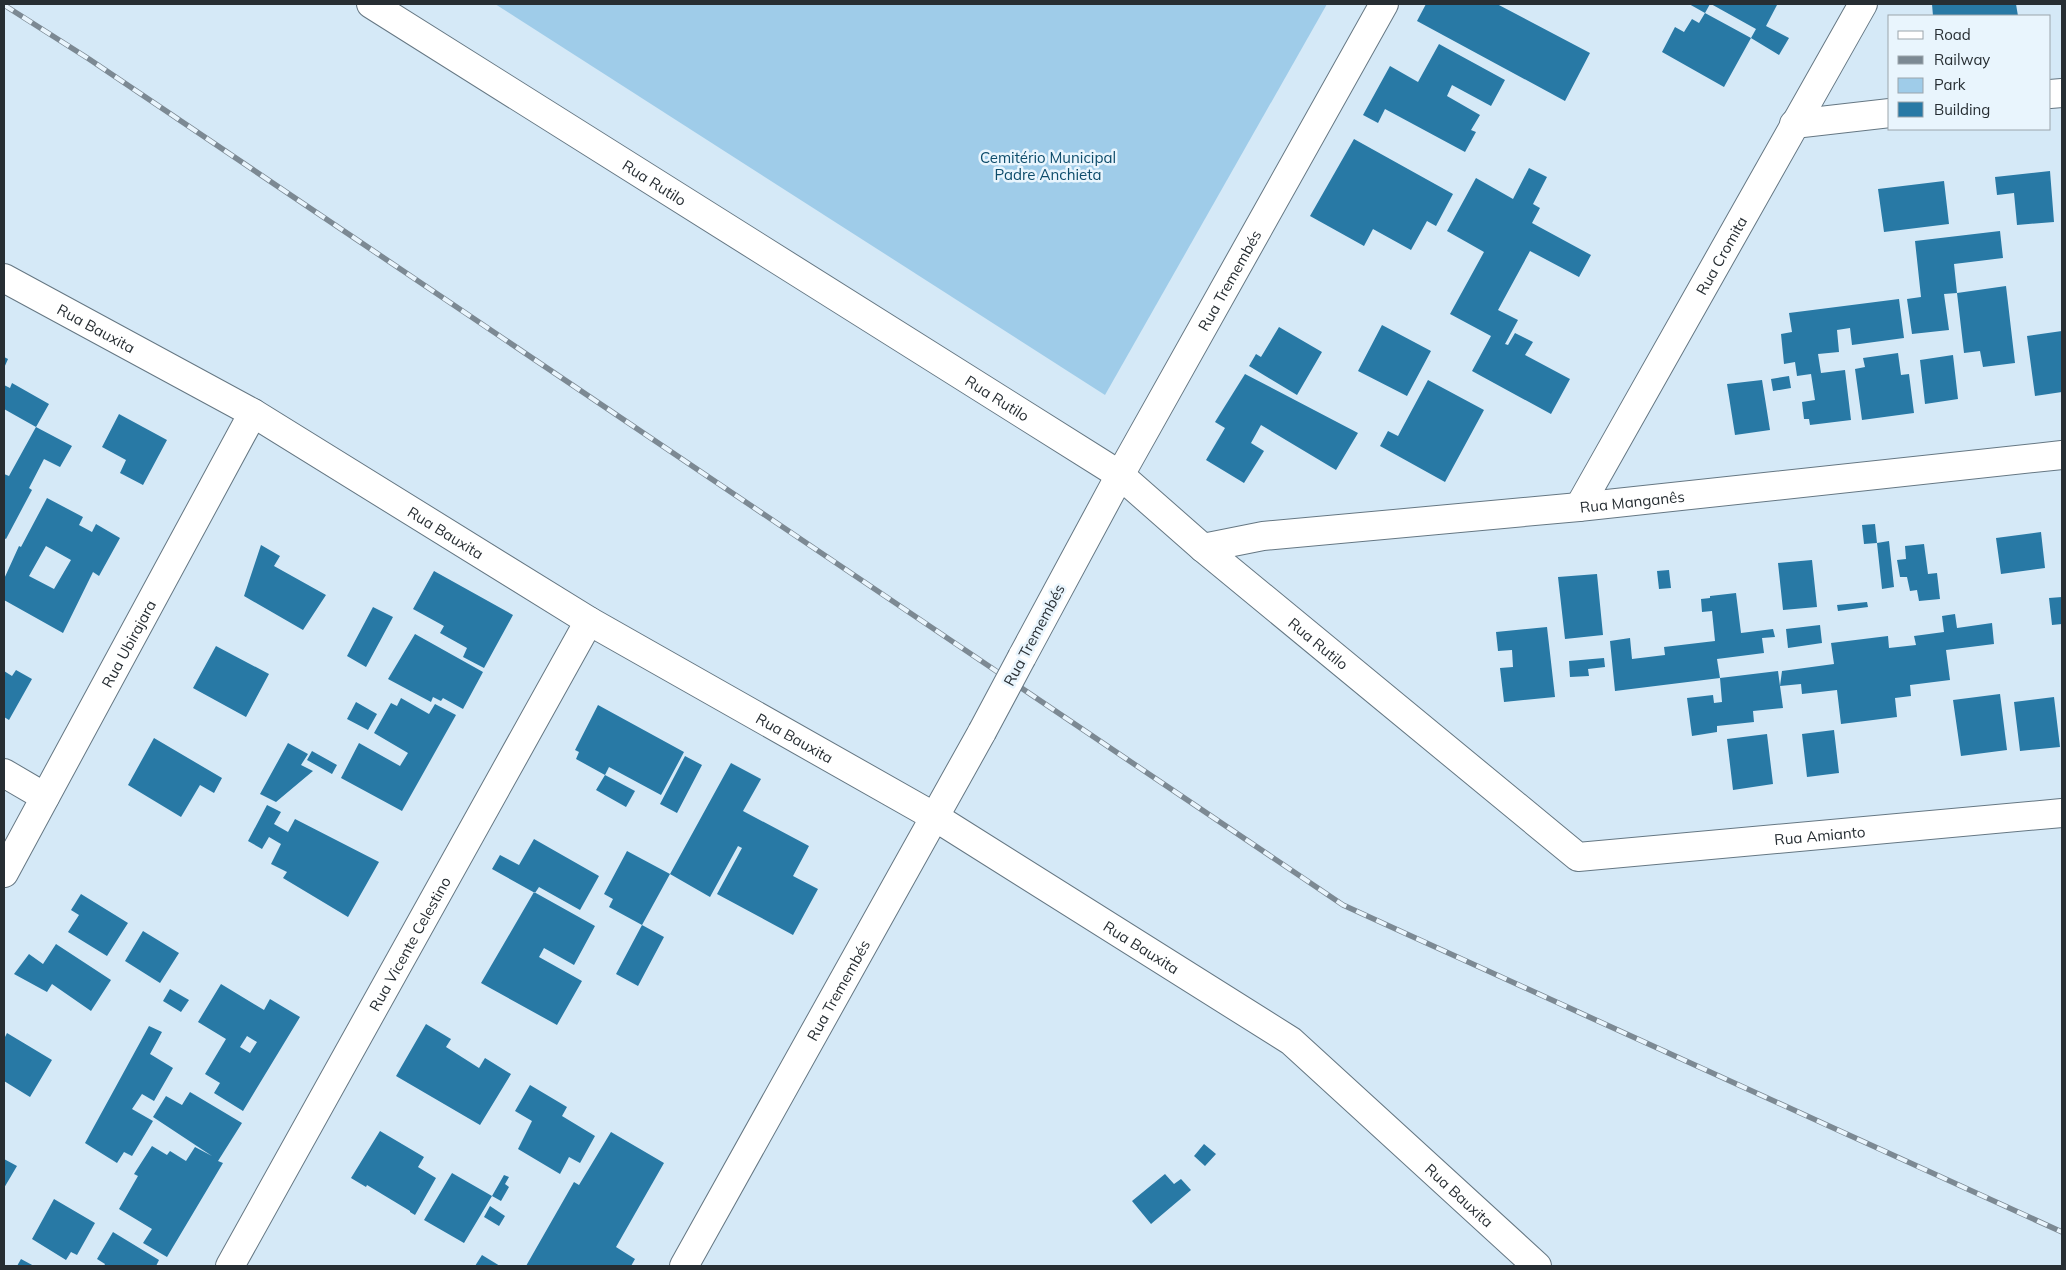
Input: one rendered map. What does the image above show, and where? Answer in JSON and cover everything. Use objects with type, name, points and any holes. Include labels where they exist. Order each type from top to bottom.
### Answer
[{"type":"street","name":"Rua Rutilo","points":[[371,4],[1120,475],[1202,548],[1578,857]]},
{"type":"street","name":"Rua Tremembés","points":[[684,1266],[982,732],[1120,475],[1384,4]]},
{"type":"street","name":"Rua Cromita","points":[[1579,507],[1863,4]]},
{"type":"street","points":[[1794,124],[1888,113]]},
{"type":"street","name":"Rua Bauxita","points":[[4,278],[253,413],[589,621],[935,817],[1291,1041],[1537,1266]]},
{"type":"street","name":"Rua Ubirajara","points":[[4,873],[253,413]]},
{"type":"street","name":"Rua Manganês","points":[[1202,548],[1264,536],[1579,507],[2062,456]]},
{"type":"street","name":"Rua Vicente Celestino","points":[[230,1266],[589,621]]},
{"type":"street","points":[[4,773],[45,796]]},
{"type":"street","name":"Rua Amianto","points":[[1578,857],[2062,813]]},
{"type":"green space","name":"Cemitério Municipal Padre Anchieta","points":[[495,4],[1327,4],[1105,395]]},
{"type":"building","points":[[1426,4],[1497,4],[1590,53],[1565,101],[1417,21]]},
{"type":"building","points":[[1689,4],[1710,4],[1705,13]]},
{"type":"building","points":[[1711,4],[1777,5],[1766,26],[1789,38],[1779,55],[1751,38],[1756,29]]},
{"type":"building","points":[[1932,4],[2016,4],[2018,15],[1933,15]]},
{"type":"building","points":[[1705,13],[1751,38],[1724,87],[1662,52],[1675,27],[1684,32],[1692,19],[1699,23]]},
{"type":"building","points":[[1439,44],[1505,80],[1491,106],[1452,85],[1447,96],[1480,115],[1471,130],[1476,132],[1465,152],[1385,109],[1378,123],[1363,115],[1390,66],[1418,82]]},
{"type":"building","points":[[1354,139],[1453,194],[1436,226],[1427,221],[1411,250],[1373,229],[1364,246],[1310,216]]},
{"type":"building","points":[[1529,168],[1547,177],[1533,204],[1540,208],[1532,223],[1591,255],[1579,277],[1530,251],[1498,310],[1518,320],[1505,344],[1508,345],[1515,333],[1533,342],[1525,355],[1570,379],[1551,414],[1472,371],[1491,336],[1450,314],[1484,252],[1447,231],[1476,178],[1513,199]]},
{"type":"building","points":[[2050,171],[2054,222],[2017,225],[2014,193],[1997,195],[1995,177]]},
{"type":"building","points":[[1944,181],[1949,224],[1884,232],[1878,189]]},
{"type":"building","points":[[2000,231],[2003,258],[1954,264],[1957,293],[1944,294],[1949,330],[1912,334],[1907,299],[1921,297],[1915,241]]},
{"type":"building","points":[[2006,286],[2015,363],[1983,367],[1980,351],[1964,353],[1957,293]]},
{"type":"building","points":[[1899,299],[1904,338],[1852,345],[1850,328],[1837,330],[1839,352],[1818,354],[1821,373],[1845,370],[1851,420],[1810,425],[1809,419],[1804,419],[1802,402],[1815,400],[1811,374],[1797,376],[1795,362],[1784,364],[1781,334],[1792,332],[1789,313]]},
{"type":"building","points":[[1382,325],[1431,351],[1407,396],[1358,371]]},
{"type":"building","points":[[1279,327],[1322,352],[1297,395],[1249,366],[1256,354],[1261,357]]},
{"type":"building","points":[[2062,331],[2062,392],[2035,396],[2027,336]]},
{"type":"building","points":[[1898,353],[1901,375],[1909,374],[1914,413],[1862,420],[1855,369],[1865,367],[1863,358]]},
{"type":"building","points":[[1953,355],[1958,399],[1925,404],[1920,360]]},
{"type":"building","points":[[4,357],[8,359],[4,368]]},
{"type":"building","points":[[1245,374],[1358,433],[1336,470],[1261,425],[1251,443],[1264,451],[1244,483],[1206,460],[1225,428],[1215,422]]},
{"type":"building","points":[[1789,376],[1791,388],[1773,391],[1771,379]]},
{"type":"building","points":[[1428,380],[1484,410],[1445,482],[1380,446],[1388,431],[1398,436]]},
{"type":"building","points":[[1762,380],[1770,430],[1735,435],[1727,384]]},
{"type":"building","points":[[12,383],[49,404],[36,427],[4,409],[4,385],[10,388]]},
{"type":"building","points":[[119,414],[167,440],[143,485],[120,473],[126,460],[102,447]]},
{"type":"building","points":[[36,427],[72,446],[60,467],[44,459],[29,488],[32,490],[6,539],[4,538],[4,474],[9,476]]},
{"type":"building","points":[[47,498],[83,517],[79,525],[92,532],[96,524],[120,538],[99,576],[93,572],[63,633],[4,600],[4,579],[19,546],[21,547]],"holes":[[[46,546],[71,560],[54,589],[29,576]]]},
{"type":"building","points":[[1875,524],[1877,543],[1864,544],[1862,525]]},
{"type":"building","points":[[2041,532],[2045,568],[2001,574],[1996,538]]},
{"type":"building","points":[[1889,541],[1894,587],[1882,589],[1877,543]]},
{"type":"building","points":[[1924,544],[1928,574],[1937,573],[1940,599],[1919,601],[1917,590],[1910,591],[1907,577],[1900,577],[1897,560],[1906,559],[1905,546]]},
{"type":"building","points":[[261,545],[280,556],[274,566],[326,595],[303,630],[244,596]]},
{"type":"building","points":[[1812,560],[1817,607],[1783,610],[1778,563]]},
{"type":"building","points":[[1669,570],[1671,588],[1659,589],[1657,571]]},
{"type":"building","points":[[434,571],[513,615],[484,668],[463,657],[467,648],[440,633],[444,626],[413,609]]},
{"type":"building","points":[[1597,574],[1603,635],[1565,639],[1558,577]]},
{"type":"building","points":[[1736,593],[1741,633],[1773,629],[1775,637],[1762,638],[1764,653],[1717,659],[1720,678],[1615,691],[1610,641],[1630,638],[1632,659],[1665,655],[1664,647],[1715,641],[1712,611],[1702,612],[1701,599]]},
{"type":"building","points":[[2062,597],[2062,624],[2052,625],[2049,598]]},
{"type":"building","points":[[1867,602],[1868,607],[1838,611],[1837,605]]},
{"type":"building","points":[[373,607],[393,617],[366,667],[347,656]]},
{"type":"building","points":[[1955,614],[1957,628],[1992,623],[1994,644],[1946,650],[1950,680],[1910,685],[1911,696],[1895,698],[1897,717],[1841,724],[1837,690],[1802,694],[1801,684],[1780,686],[1782,671],[1834,664],[1831,643],[1888,636],[1889,648],[1916,645],[1914,636],[1944,632],[1942,616]]},
{"type":"building","points":[[1820,625],[1822,643],[1788,648],[1786,629]]},
{"type":"building","points":[[1547,627],[1555,697],[1504,702],[1500,668],[1513,667],[1512,650],[1498,651],[1496,632]]},
{"type":"building","points":[[415,634],[483,672],[463,709],[443,698],[441,701],[433,697],[431,702],[388,679]]},
{"type":"building","points":[[216,646],[269,674],[246,717],[193,688]]},
{"type":"building","points":[[1604,658],[1605,667],[1588,669],[1589,676],[1570,677],[1569,661]]},
{"type":"building","points":[[16,670],[32,679],[9,720],[4,717],[4,671],[12,676]]},
{"type":"building","points":[[1778,671],[1783,708],[1753,711],[1754,722],[1717,726],[1717,732],[1692,736],[1687,698],[1713,695],[1714,703],[1722,702],[1720,678]]},
{"type":"building","points":[[2000,694],[2007,750],[1961,756],[1953,700]]},
{"type":"building","points":[[2054,697],[2060,747],[2020,751],[2014,702]]},
{"type":"building","points":[[401,698],[429,714],[435,704],[456,715],[402,811],[341,778],[359,743],[400,766],[408,753],[374,733],[391,703],[397,706]]},
{"type":"building","points":[[356,702],[377,714],[368,730],[347,719]]},
{"type":"building","points":[[598,705],[684,752],[661,795],[609,767],[605,775],[576,759],[579,752],[575,750]]},
{"type":"building","points":[[1834,730],[1839,773],[1807,777],[1802,734]]},
{"type":"building","points":[[1767,734],[1773,784],[1733,790],[1727,739]]},
{"type":"building","points":[[154,738],[222,778],[214,793],[200,785],[181,817],[128,785]]},
{"type":"building","points":[[288,743],[308,754],[301,765],[313,771],[276,802],[260,794]]},
{"type":"building","points":[[312,751],[337,765],[332,774],[307,760]]},
{"type":"building","points":[[685,756],[702,765],[677,813],[660,804]]},
{"type":"building","points":[[731,763],[761,779],[743,811],[809,846],[793,876],[818,889],[793,935],[717,894],[742,848],[738,846],[710,897],[670,874]]},
{"type":"building","points":[[605,775],[635,791],[626,807],[596,790]]},
{"type":"building","points":[[267,805],[281,812],[274,824],[288,832],[295,819],[379,862],[348,917],[283,878],[287,872],[271,864],[281,844],[269,837],[262,849],[248,841]]},
{"type":"building","points":[[534,839],[599,876],[580,910],[539,887],[535,893],[492,869],[500,855],[519,865]]},
{"type":"building","points":[[627,851],[670,874],[642,925],[609,907],[613,899],[604,894]]},
{"type":"building","points":[[534,892],[595,926],[574,965],[544,948],[539,957],[582,981],[557,1025],[481,983]]},
{"type":"building","points":[[81,894],[128,923],[107,956],[68,932],[79,915],[71,910]]},
{"type":"building","points":[[642,925],[664,937],[638,986],[616,974]]},
{"type":"building","points":[[143,931],[179,953],[160,983],[125,961]]},
{"type":"building","points":[[56,944],[111,980],[91,1011],[52,984],[47,992],[14,974],[29,954],[43,964]]},
{"type":"building","points":[[221,984],[264,1010],[270,999],[300,1017],[243,1111],[214,1093],[220,1083],[205,1074],[226,1039],[198,1022]],"holes":[[[247,1036],[257,1042],[250,1053],[240,1047]]]},
{"type":"building","points":[[170,989],[189,1000],[181,1012],[163,1001]]},
{"type":"building","points":[[426,1024],[451,1039],[446,1047],[479,1068],[485,1058],[511,1074],[480,1125],[396,1076]]},
{"type":"building","points":[[149,1026],[162,1032],[150,1054],[173,1068],[154,1101],[142,1094],[132,1109],[153,1121],[132,1156],[124,1152],[117,1163],[85,1143]]},
{"type":"building","points":[[7,1033],[52,1060],[30,1097],[4,1081],[4,1039]]},
{"type":"building","points":[[530,1085],[567,1107],[562,1116],[595,1136],[580,1163],[569,1157],[560,1174],[518,1149],[532,1121],[515,1111]]},
{"type":"building","points":[[190,1092],[242,1123],[218,1161],[223,1163],[167,1257],[143,1243],[152,1229],[119,1209],[138,1176],[134,1174],[152,1146],[167,1155],[170,1151],[186,1161],[195,1147],[212,1156],[153,1117],[166,1096],[182,1105]]},
{"type":"building","points":[[380,1131],[424,1157],[418,1167],[436,1178],[415,1215],[367,1185],[366,1187],[351,1178]]},
{"type":"building","points":[[611,1132],[664,1163],[616,1247],[635,1259],[631,1266],[526,1266],[574,1182],[579,1185]]},
{"type":"building","points":[[1204,1144],[1216,1154],[1205,1166],[1194,1156]]},
{"type":"building","points":[[4,1159],[17,1166],[4,1188]]},
{"type":"building","points":[[452,1173],[492,1196],[464,1243],[424,1220]]},
{"type":"building","points":[[1165,1174],[1174,1184],[1181,1179],[1191,1190],[1151,1224],[1132,1201]]},
{"type":"building","points":[[504,1175],[509,1177],[505,1184],[509,1187],[501,1201],[492,1196]]},
{"type":"building","points":[[54,1199],[95,1223],[77,1255],[71,1252],[66,1260],[32,1239]]},
{"type":"building","points":[[490,1206],[505,1216],[499,1226],[484,1217]]},
{"type":"building","points":[[113,1232],[159,1260],[156,1266],[104,1266],[105,1264],[97,1259]]},
{"type":"building","points":[[482,1255],[500,1266],[475,1266]]},
{"type":"building","points":[[21,1259],[34,1266],[17,1266]]},
{"type":"railway","points":[[4,5],[89,59],[1343,905],[2062,1232]]}]
